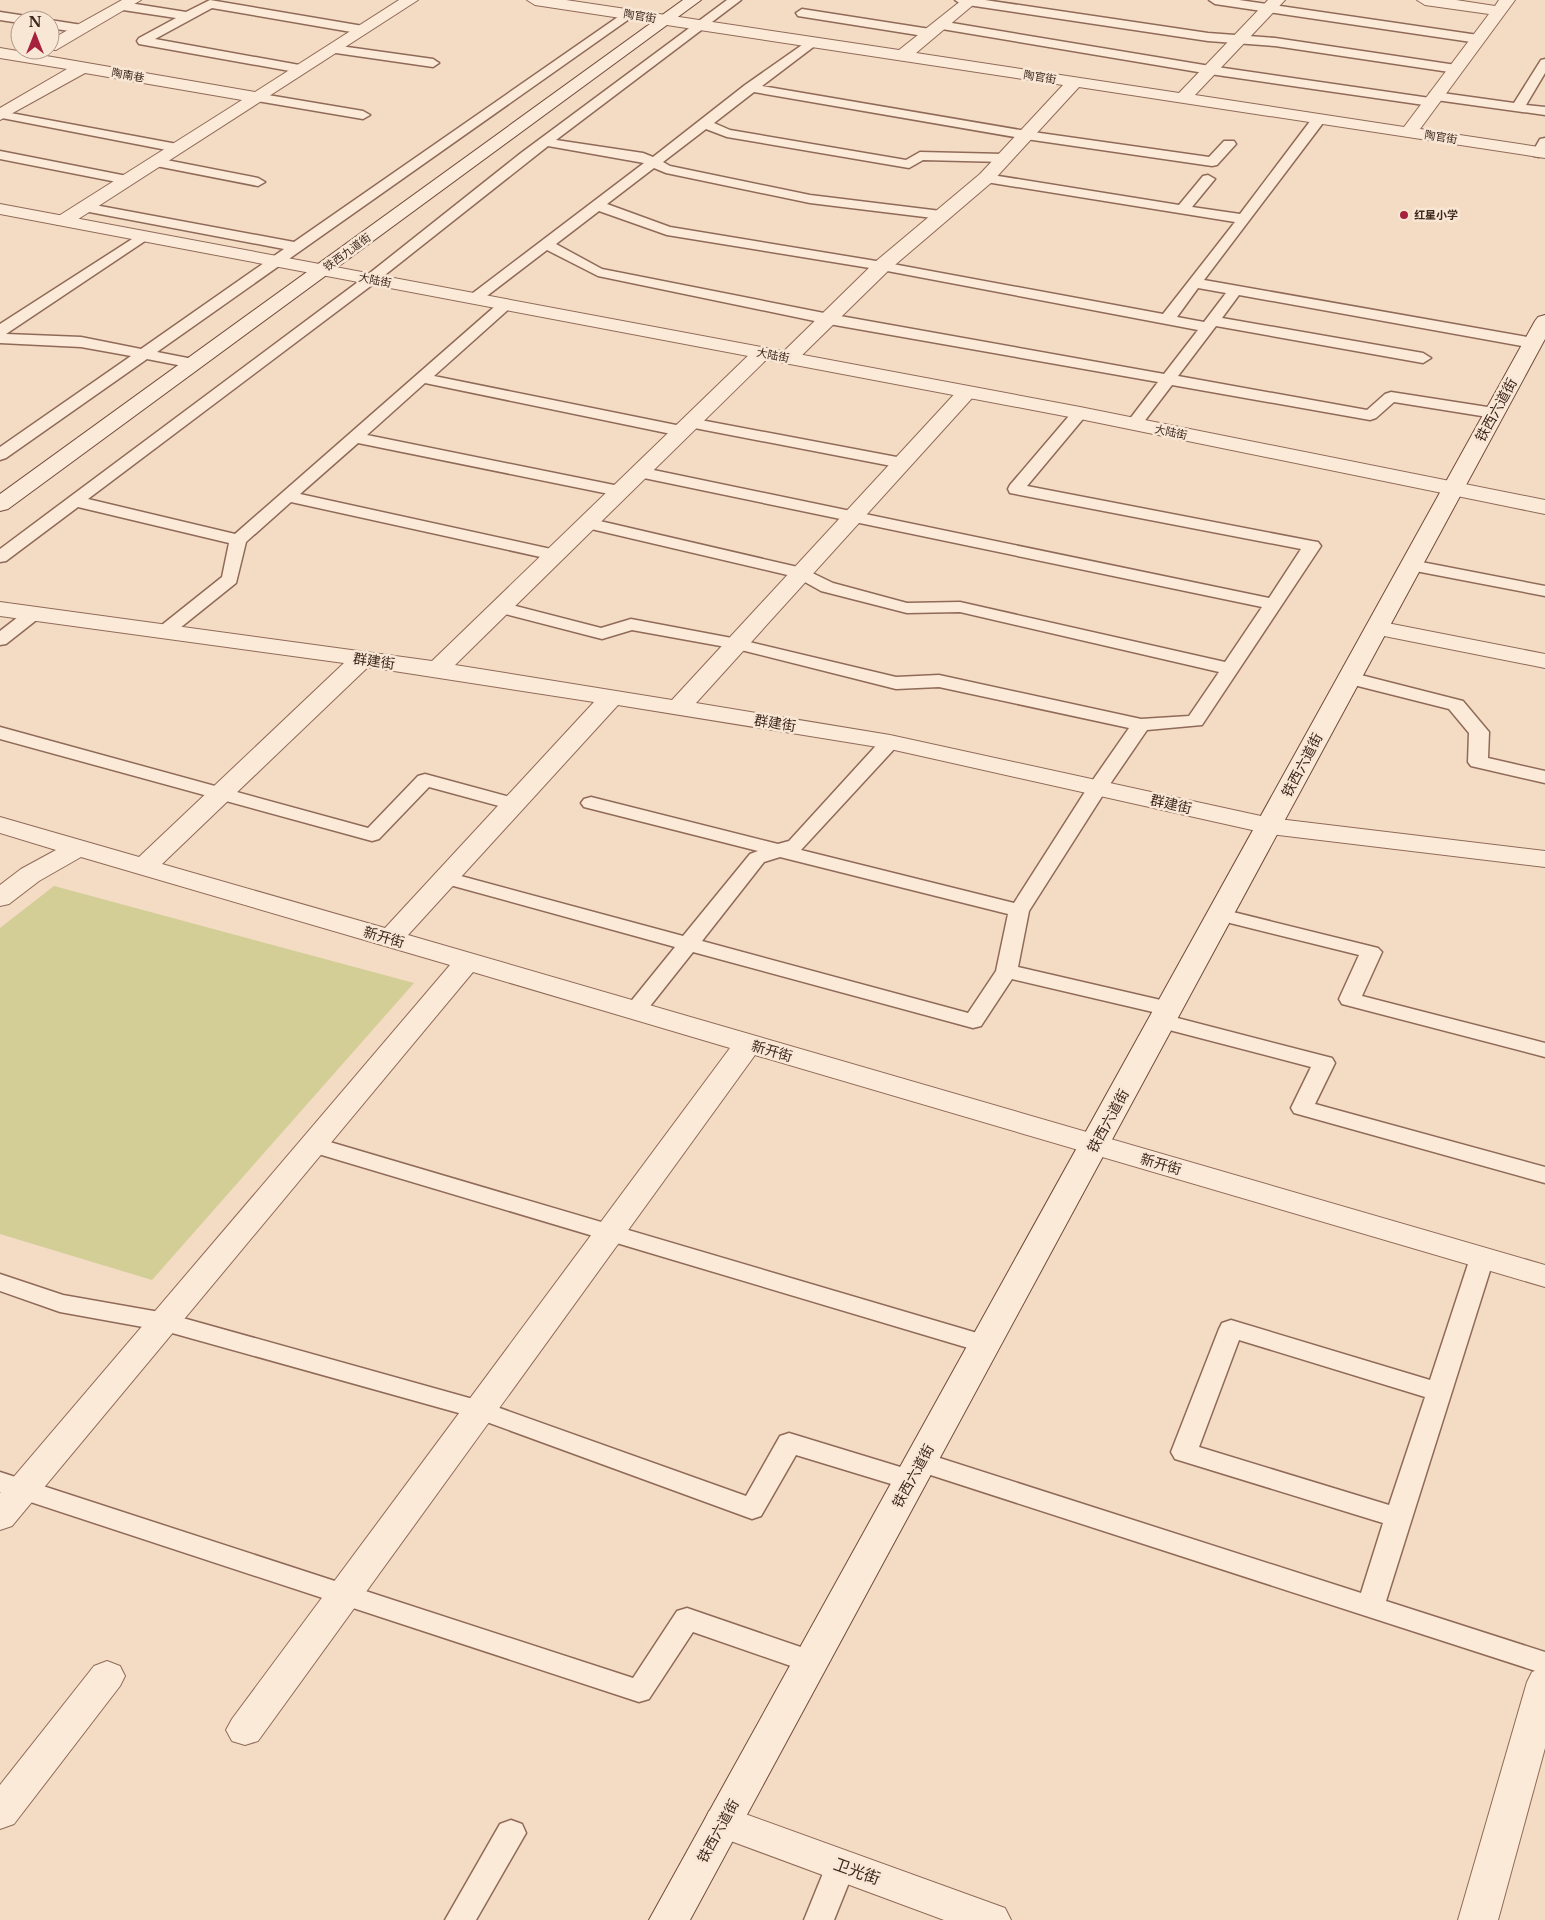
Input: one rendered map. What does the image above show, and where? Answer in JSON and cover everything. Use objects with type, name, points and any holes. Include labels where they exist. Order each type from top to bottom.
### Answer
[{"type":"street","points":[[63,221],[410,0]]},
{"type":"street","name":"陶官街","points":[[536,0],[1320,119],[1543,149]]},
{"type":"street","name":"铁西九道街","points":[[2,500],[193,364],[694,0]]},
{"type":"street","points":[[902,56],[967,0]]},
{"type":"street","points":[[1425,0],[1503,5]]},
{"type":"street","points":[[60,41],[128,3]]},
{"type":"street","points":[[1184,98],[1273,4]]},
{"type":"street","points":[[1408,132],[1503,5]]},
{"type":"street","name":"陶南巷","points":[[41,60],[256,97]]},
{"type":"street","points":[[1,110],[21,103],[83,67]]},
{"type":"street","points":[[788,358],[882,266],[986,178],[1075,82]]},
{"type":"street","name":"大陆街","points":[[0,209],[1080,413],[1545,507]]},
{"type":"street","name":"铁西六道街","points":[[669,1920],[1539,332]]},
{"type":"street","points":[[436,669],[762,353]]},
{"type":"street","points":[[678,708],[967,392]]},
{"type":"street","name":"群建街","points":[[0,610],[436,669],[612,697],[890,742],[1270,826],[1545,859]]},
{"type":"street","points":[[1377,628],[1545,661]]},
{"type":"street","points":[[144,867],[362,659]]},
{"type":"street","points":[[390,939],[612,697]]},
{"type":"street","name":"新开街","points":[[0,825],[1545,1276]]},
{"type":"street","points":[[0,898],[30,875],[78,848]]},
{"type":"street","points":[[0,1517],[11,1486],[165,1322],[468,962]]},
{"type":"street","points":[[245,1730],[748,1044]]},
{"type":"street","points":[[0,1813],[107,1676]]},
{"type":"street","points":[[1478,1920],[1545,1682]]},
{"type":"street","name":"卫光街","points":[[723,1822],[991,1920]]},
{"type":"lane","points":[[0,557],[372,279],[546,142],[735,0]]},
{"type":"lane","points":[[967,0],[1208,37],[1275,42],[1456,69]]},
{"type":"lane","points":[[1215,0],[1273,4],[1478,39]]},
{"type":"lane","points":[[128,3],[188,16]]},
{"type":"lane","points":[[301,69],[143,41],[210,4],[363,30]]},
{"type":"lane","points":[[802,13],[935,29],[1210,70],[1433,99],[1545,111]]},
{"type":"lane","points":[[0,455],[628,14]]},
{"type":"lane","points":[[60,26],[82,29]]},
{"type":"lane","points":[[474,299],[812,42]]},
{"type":"lane","points":[[333,48],[433,63]]},
{"type":"lane","points":[[1518,107],[1545,63]]},
{"type":"lane","points":[[750,88],[1026,134],[1212,162],[1230,144]]},
{"type":"lane","points":[[256,97],[363,115]]},
{"type":"lane","points":[[1,110],[177,148]]},
{"type":"lane","points":[[1166,319],[1320,119]]},
{"type":"lane","points":[[704,124],[727,133],[909,164],[920,156],[1004,158]]},
{"type":"lane","points":[[546,142],[643,157],[666,169],[810,199],[941,215]]},
{"type":"lane","points":[[0,154],[127,180]]},
{"type":"lane","points":[[156,162],[258,182]]},
{"type":"lane","points":[[986,178],[1244,219]]},
{"type":"lane","points":[[1183,209],[1208,179]]},
{"type":"lane","points":[[596,205],[667,230],[882,266],[1166,319],[1210,324],[1423,358]]},
{"type":"lane","points":[[84,207],[297,247]]},
{"type":"lane","points":[[0,331],[143,236]]},
{"type":"lane","points":[[546,244],[598,272],[829,318],[1370,415],[1391,396],[1494,413]]},
{"type":"lane","points":[[1194,283],[1539,332]]},
{"type":"lane","points":[[1134,424],[1167,378],[1236,290]]},
{"type":"lane","points":[[164,632],[230,579],[238,540],[506,304]]},
{"type":"lane","points":[[0,338],[81,342],[193,364]]},
{"type":"lane","points":[[421,378],[685,427],[902,463]]},
{"type":"lane","points":[[500,607],[602,634],[631,624],[737,644],[896,683],[939,681],[1141,725],[1195,721],[1312,546],[1016,489],[1080,413]]},
{"type":"lane","points":[[355,437],[620,491]]},
{"type":"lane","points":[[639,472],[854,515],[1273,604]]},
{"type":"lane","points":[[287,496],[554,555]]},
{"type":"lane","points":[[75,501],[238,540]]},
{"type":"lane","points":[[587,523],[802,573],[827,587],[907,608],[960,607],[1230,669]]},
{"type":"lane","points":[[1411,565],[1545,591]]},
{"type":"lane","points":[[0,640],[34,614]]},
{"type":"lane","points":[[1349,678],[1456,705],[1478,732],[1478,762],[1545,777]]},
{"type":"lane","points":[[446,878],[973,1021],[1007,971],[1019,911],[1098,787],[1141,725]]},
{"type":"lane","points":[[0,734],[222,792],[372,835],[425,780],[514,804]]},
{"type":"lane","points":[[635,1010],[757,858],[796,845],[890,742]]},
{"type":"lane","points":[[591,803],[1019,911]]},
{"type":"lane","points":[[1221,915],[1371,952],[1350,999],[1545,1050]]},
{"type":"lane","points":[[1007,971],[1166,1015],[1324,1063],[1302,1108],[1545,1175]]},
{"type":"lane","points":[[313,1145],[985,1344]]},
{"type":"lane","points":[[1370,1607],[1482,1258]]},
{"type":"lane","points":[[0,1282],[60,1303],[165,1322],[480,1410],[752,1509],[789,1443],[916,1471],[1370,1607],[1545,1663]]},
{"type":"lane","points":[[1399,1518],[1184,1452],[1231,1329],[1439,1392]]},
{"type":"lane","points":[[11,1486],[639,1691],[687,1619],[811,1662]]},
{"type":"lane","points":[[460,1920],[510,1833]]},
{"type":"lane","points":[[819,1920],[841,1865]]},
{"type":"shaded area","points":[[54,886],[414,983],[152,1280],[0,1234],[0,928]]},
{"type":"place","name":"红星小学","points":[[1404,215]]}]
